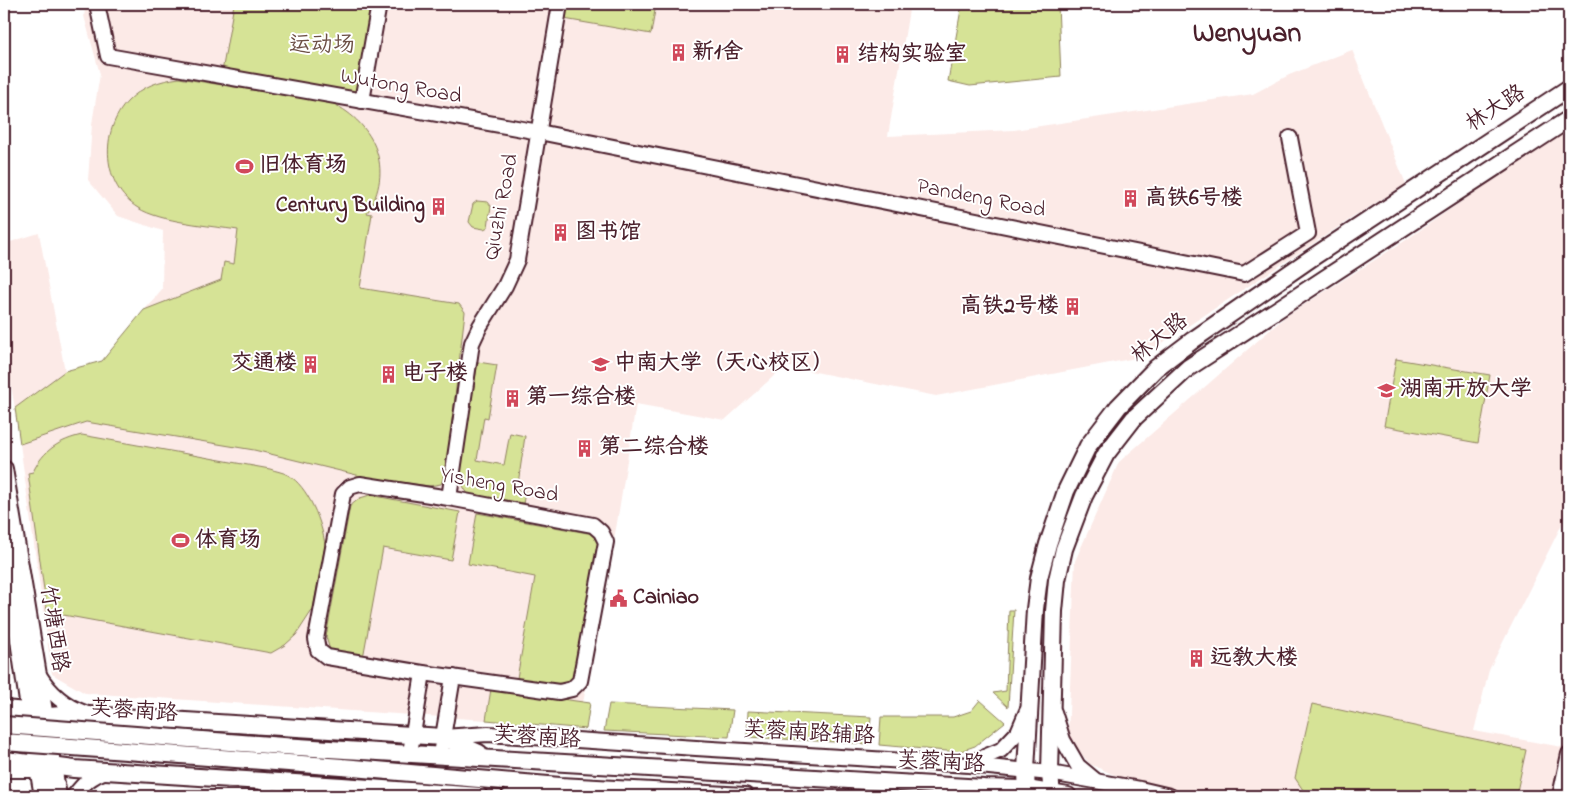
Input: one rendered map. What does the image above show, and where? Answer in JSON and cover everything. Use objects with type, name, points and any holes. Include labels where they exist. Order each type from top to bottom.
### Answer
[{"type":"main road","name":"林大路","points":[[1027,793],[1026,770],[1035,609],[1039,578],[1066,491],[1088,446],[1118,407],[1156,368],[1193,340],[1318,254],[1569,88]]},
{"type":"main road","points":[[1052,794],[1050,773],[1057,580],[1064,549],[1084,496],[1106,454],[1134,418],[1188,368],[1569,119]]},
{"type":"main road","name":"竹塘西路","points":[[4,469],[30,672],[23,718],[58,796]]},
{"type":"main road","name":"竹塘西路","points":[[4,538],[30,672]]},
{"type":"main road","points":[[23,718],[73,714],[443,737],[488,757]]},
{"type":"main road","name":"芙蓉南路","points":[[23,718],[282,746],[869,781],[1068,796]]},
{"type":"main road","points":[[4,758],[74,770],[106,771],[266,789],[479,796]]},
{"type":"main road","name":"芙蓉南路","points":[[4,758],[342,767],[560,786],[745,796]]},
{"type":"main road","name":"竹塘西路","points":[[42,764],[42,796]]},
{"type":"main road","points":[[510,796],[560,786]]},
{"type":"street","name":"Wutong Road","points":[[97,4],[108,56],[539,132]]},
{"type":"street","points":[[362,102],[379,4]]},
{"type":"street","name":"Qiuzhi Road","points":[[449,498],[472,343],[480,326],[505,286],[517,260],[560,4]]},
{"type":"street","name":"Pandeng Road","points":[[539,132],[1244,274],[1308,233],[1290,138]]},
{"type":"street","name":"Yisheng Road","points":[[360,484],[449,498],[593,525],[601,532],[606,542],[580,681],[572,689],[559,692],[423,673],[327,657],[318,650],[316,639],[343,494],[350,487],[360,484]]},
{"type":"street","points":[[30,672],[65,703],[84,713],[98,716]]},
{"type":"street","points":[[410,753],[423,673]]},
{"type":"street","points":[[440,754],[453,677]]},
{"type":"street","points":[[965,764],[982,759],[1001,750],[1018,732],[1030,704]]},
{"type":"street","points":[[1052,704],[1062,740],[1078,766],[1097,781]]},
{"type":"street","name":"芙蓉南路辅路","points":[[443,737],[488,734],[686,748],[965,764],[1050,773],[1170,796]]},
{"type":"street","points":[[4,737],[17,741],[42,764]]},
{"type":"street","points":[[1560,796],[1569,754]]},
{"type":"street","points":[[74,796],[90,778],[106,771]]},
{"type":"shaded area","name":"中南大学（天心校区）","points":[[86,4],[910,4],[888,136],[1014,130],[1253,94],[1289,75],[1352,50],[1406,184],[1141,357],[936,396],[785,366],[725,420],[636,404],[617,523],[583,703],[491,689],[486,720],[85,693],[52,674],[15,408],[4,346],[4,244],[39,233],[65,371],[102,361],[162,289],[163,231],[118,216],[88,180],[92,124],[100,74],[84,16]]},
{"type":"shaded area","name":"湖南开放大学","points":[[1569,127],[1569,510],[1489,670],[1474,731],[1562,747],[1569,737],[1569,796],[1204,796],[1121,778],[1090,764],[1068,738],[1075,561],[1119,462],[1285,317],[1403,242]]},
{"type":"green space","name":"运动场","points":[[234,4],[372,4],[357,95],[222,72]]},
{"type":"green space","points":[[566,4],[656,4],[651,34],[564,19]]},
{"type":"green space","points":[[962,4],[1000,4],[1010,6],[1058,4],[1061,77],[970,86],[948,81]]},
{"type":"green space","points":[[179,78],[332,103],[360,123],[369,136],[376,150],[380,165],[375,197],[367,213],[372,214],[360,288],[459,304],[465,312],[446,473],[441,484],[429,486],[369,478],[254,450],[86,422],[20,444],[15,408],[65,371],[102,361],[144,310],[221,280],[224,262],[234,264],[238,230],[186,223],[148,213],[138,208],[126,198],[117,186],[111,172],[109,142],[112,127],[119,113],[128,101],[145,88]]},
{"type":"green space","points":[[477,201],[488,202],[491,206],[488,227],[484,229],[473,227],[469,222],[473,204]]},
{"type":"green space","points":[[1396,359],[1490,375],[1478,443],[1384,426]]},
{"type":"green space","points":[[478,362],[497,365],[488,418],[484,417],[477,460],[504,465],[510,433],[525,436],[517,491],[525,492],[523,504],[519,506],[470,496],[461,480],[459,469]]},
{"type":"green space","name":"体育场","points":[[82,435],[270,469],[286,474],[295,480],[308,496],[318,517],[325,546],[313,609],[296,635],[285,645],[271,653],[47,612],[28,473],[33,472],[37,464],[53,447]]},
{"type":"green space","points":[[370,495],[460,512],[451,560],[383,548],[363,658],[334,653],[329,647],[326,637],[350,506],[360,498]]},
{"type":"green space","points":[[477,513],[593,534],[602,544],[579,670],[570,680],[559,686],[517,678],[535,577],[468,564]]},
{"type":"green space","points":[[1009,610],[1014,610],[1008,707],[993,693],[1006,691]]},
{"type":"green space","points":[[491,689],[590,703],[586,729],[486,720]]},
{"type":"green space","points":[[980,700],[1005,722],[975,746],[958,752],[879,745],[881,717],[953,717],[971,711]]},
{"type":"green space","points":[[609,704],[733,710],[729,737],[604,731]]},
{"type":"green space","points":[[1312,704],[1526,750],[1516,796],[1307,796],[1295,778]]},
{"type":"green space","points":[[748,711],[871,717],[869,744],[747,737]]},
{"type":"place","name":"新1舍","points":[[678,53]]},
{"type":"place","name":"结构实验室","points":[[843,55]]},
{"type":"place","name":"旧体育场","points":[[245,166]]},
{"type":"place","name":"高铁6号楼","points":[[1131,199]]},
{"type":"place","name":"Century Building","points":[[439,206]]},
{"type":"place","name":"图书馆","points":[[561,233]]},
{"type":"place","name":"高铁2号楼","points":[[1073,307]]},
{"type":"place","name":"交通楼","points":[[311,364]]},
{"type":"place","name":"中南大学（天心校区）","points":[[600,364]]},
{"type":"place","name":"电子楼","points":[[388,374]]},
{"type":"place","name":"湖南开放大学","points":[[1386,390]]},
{"type":"place","name":"第一综合楼","points":[[512,398]]},
{"type":"place","name":"第二综合楼","points":[[585,448]]},
{"type":"place","name":"体育场","points":[[181,541]]},
{"type":"place","name":"Cainiao","points":[[619,598]]},
{"type":"place","name":"远教大楼","points":[[1196,659]]},
{"type":"district","name":"Wenyuan","points":[[1247,34]]}]
